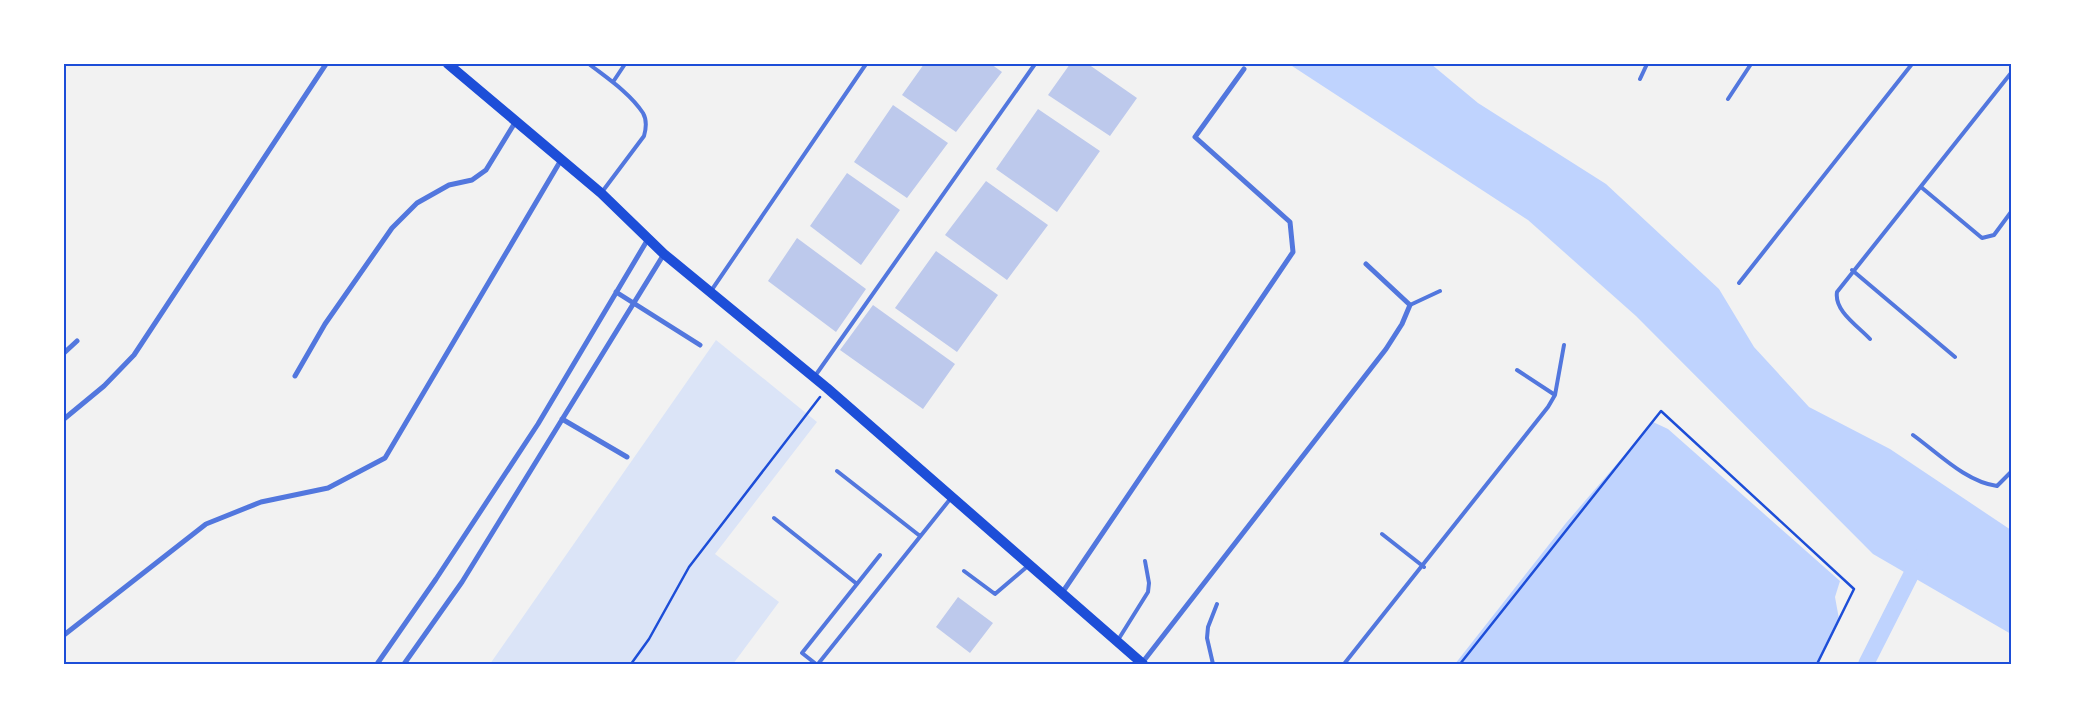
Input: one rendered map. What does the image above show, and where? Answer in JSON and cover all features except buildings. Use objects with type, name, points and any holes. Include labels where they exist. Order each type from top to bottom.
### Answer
[{"type":"main road","points":[[448,64],[601,193],[664,254],[827,388],[1142,664]]},
{"type":"street","points":[[64,419],[104,386],[134,355],[326,64]]},
{"type":"street","points":[[1062,593],[1293,252],[1290,222],[1195,137],[1244,69]]},
{"type":"street","points":[[295,376],[325,324],[392,228],[417,203],[449,185],[472,180],[486,170],[516,121]]},
{"type":"street","points":[[64,635],[206,524],[261,502],[328,488],[385,458],[561,160]]},
{"type":"street","points":[[376,664],[436,579],[538,424],[649,238]]},
{"type":"street","points":[[404,664],[462,582],[664,254]]},
{"type":"street","points":[[1142,664],[1386,349],[1402,324],[1410,305],[1366,264]]},
{"type":"street","points":[[616,292],[700,345]]},
{"type":"street","points":[[64,353],[77,341]]},
{"type":"street","points":[[562,419],[627,457]]},
{"type":"lane","points":[[589,64],[613,82],[644,114],[646,126],[644,136],[601,193]]},
{"type":"lane","points":[[613,82],[625,64]]},
{"type":"lane","points":[[710,292],[866,64]]},
{"type":"lane","points":[[814,378],[1034,64]]},
{"type":"lane","points":[[1640,79],[1647,64]]},
{"type":"lane","points":[[1728,99],[1750,64]]},
{"type":"lane","points":[[1739,283],[1912,64]]},
{"type":"lane","points":[[1870,339],[1840,309],[1836,300],[1840,285],[1921,187],[2011,73]]},
{"type":"lane","points":[[2006,80],[2011,84]]},
{"type":"lane","points":[[1921,187],[1982,238],[1994,235],[2011,212]]},
{"type":"lane","points":[[1852,270],[1955,357]]},
{"type":"lane","points":[[1410,305],[1440,291]]},
{"type":"lane","points":[[1344,664],[1424,566],[1548,407],[1554,395],[1564,345]]},
{"type":"lane","points":[[1517,370],[1554,395]]},
{"type":"lane","points":[[1913,435],[1972,477],[1987,484],[1997,486],[2011,472]]},
{"type":"lane","points":[[837,471],[920,536]]},
{"type":"lane","points":[[880,555],[802,652],[817,664],[952,497]]},
{"type":"lane","points":[[774,518],[857,584]]},
{"type":"lane","points":[[1382,534],[1424,566]]},
{"type":"lane","points":[[1117,642],[1148,592],[1149,583],[1145,561]]},
{"type":"lane","points":[[964,571],[995,594],[1029,565]]},
{"type":"lane","points":[[1213,664],[1207,632],[1217,604]]},
{"type":"path","points":[[631,664],[649,639],[689,568],[827,388]]},
{"type":"path","points":[[1460,664],[1662,411],[1854,589],[1817,664]]},
{"type":"shaded area","points":[[716,340],[817,422],[715,554],[779,602],[733,664],[490,664]]},
{"type":"water","points":[[1289,64],[1431,64],[1478,103],[1606,184],[1719,289],[1754,347],[1809,407],[1890,449],[2011,530],[2011,634],[1873,554],[1636,316],[1528,220]]},
{"type":"water","points":[[1653,422],[1668,429],[1840,581],[1835,597],[1839,619],[1818,664],[1455,664],[1566,523]]},
{"type":"waterway","points":[[1866,664],[1920,557]]}]
